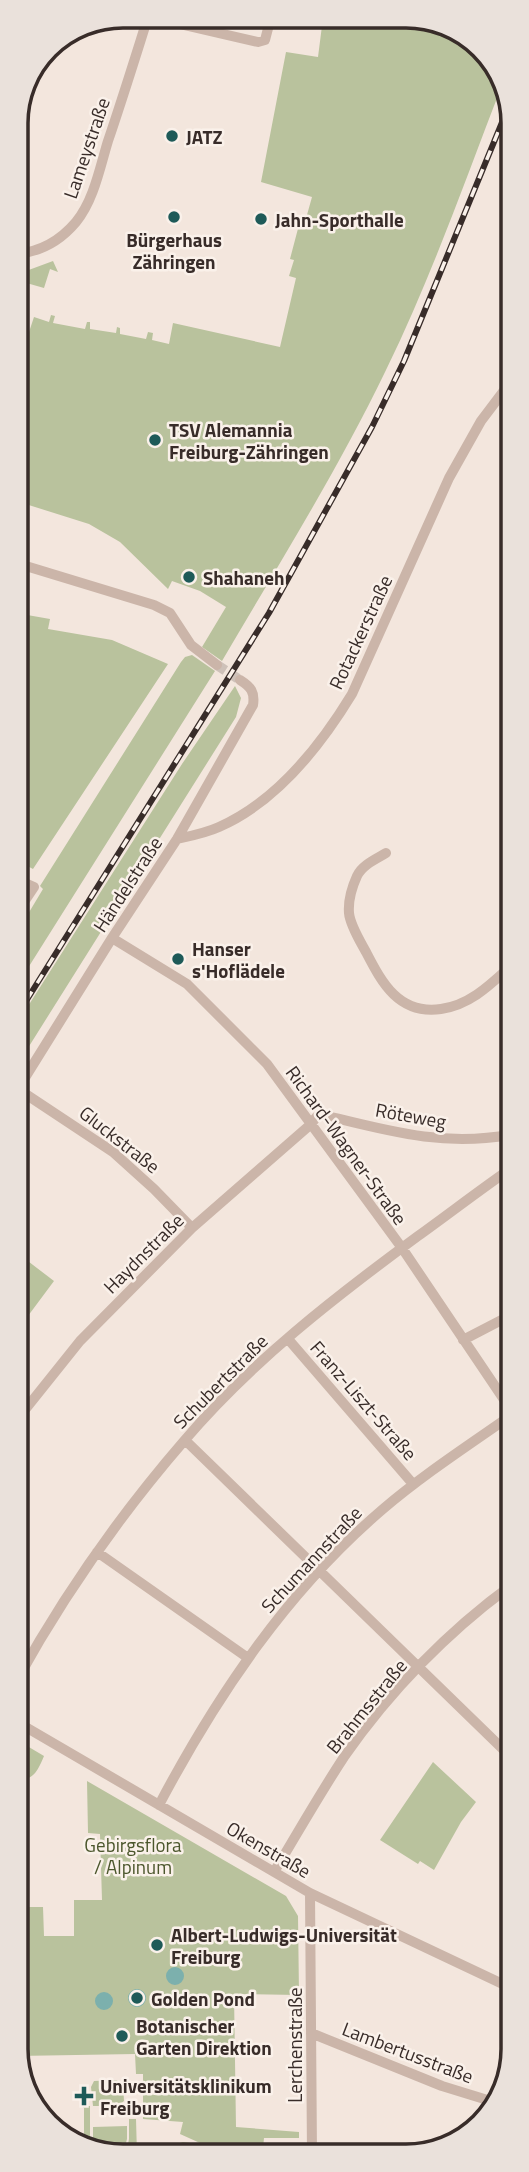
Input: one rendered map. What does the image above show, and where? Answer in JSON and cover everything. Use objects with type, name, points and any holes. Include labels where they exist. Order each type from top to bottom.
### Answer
[{"type":"street","name":"Lameystraße","points":[[28,252],[38,251],[51,244],[80,216],[95,183],[143,28]]},
{"type":"street","points":[[198,28],[258,42],[265,40],[269,28]]},
{"type":"street","name":"Rotackerstraße","points":[[177,839],[219,828],[258,803],[311,755],[352,694],[449,478],[481,421],[501,395]]},
{"type":"street","points":[[28,567],[154,605],[170,613],[191,645],[217,665]]},
{"type":"street","name":"Händelstraße","points":[[28,1072],[177,839],[253,705],[252,690],[240,680]]},
{"type":"street","points":[[386,853],[358,873],[350,898],[349,915],[383,984],[405,1003],[440,1009],[463,1003],[501,974]]},
{"type":"street","name":"Richard-Wagner-Straße","points":[[112,938],[187,984],[267,1064],[402,1248],[501,1395]]},
{"type":"street","name":"Gluckstraße","points":[[28,1097],[113,1153],[192,1227]]},
{"type":"street","name":"Röteweg","points":[[310,1125],[319,1114],[404,1134],[445,1140],[501,1137]]},
{"type":"street","name":"Haydnstraße","points":[[28,1406],[80,1341],[192,1227],[310,1125]]},
{"type":"street","name":"Schubertstraße","points":[[28,1661],[97,1552],[185,1440],[234,1388],[338,1295],[501,1176]]},
{"type":"street","points":[[463,1340],[501,1320]]},
{"type":"street","name":"Franz-Liszt-Straße","points":[[288,1339],[413,1484]]},
{"type":"street","name":"Schumannstraße","points":[[159,1805],[214,1709],[291,1601],[381,1510],[501,1422]]},
{"type":"street","points":[[185,1440],[501,1747]]},
{"type":"street","points":[[97,1552],[248,1658]]},
{"type":"street","name":"Brahmsstraße","points":[[274,1872],[308,1814],[373,1718],[419,1667],[501,1594]]},
{"type":"street","name":"Okenstraße","points":[[28,1728],[310,1893],[501,1983]]},
{"type":"street","name":"Lerchenstraße","points":[[310,1893],[312,2144]]},
{"type":"street","name":"Lambertusstraße","points":[[311,2032],[442,2086],[486,2100]]},
{"type":"green space","points":[[322,28],[425,30],[443,35],[469,51],[488,75],[498,97],[433,265],[386,370],[328,481],[222,661],[202,647],[226,607],[200,591],[172,581],[168,589],[120,542],[89,524],[28,505],[28,335],[34,317],[49,322],[51,315],[55,316],[53,323],[85,329],[87,322],[90,322],[90,329],[116,333],[117,327],[120,328],[120,334],[146,339],[148,332],[153,333],[152,340],[169,344],[173,323],[280,347],[296,278],[289,276],[294,260],[290,259],[300,221],[305,222],[312,197],[261,182],[286,52],[318,57]]},
{"type":"green space","points":[[53,261],[58,272],[50,269],[44,288],[28,283],[28,270]]},
{"type":"green space","points":[[28,615],[50,619],[48,629],[112,640],[168,664],[33,869],[28,866]]},
{"type":"green space","points":[[192,655],[215,671],[28,968],[28,914],[43,889],[40,886],[185,657]]},
{"type":"green space","points":[[235,686],[241,698],[236,717],[28,1048],[28,1006],[182,764]]},
{"type":"green space","points":[[28,1261],[54,1281],[28,1316]]},
{"type":"green space","points":[[28,1747],[44,1756],[28,1778]]},
{"type":"green space","points":[[433,1762],[476,1802],[461,1822],[434,1870],[420,1861],[418,1864],[380,1840]]},
{"type":"green space","name":"Albert-Ludwigs-Universität Freiburg","points":[[87,1781],[286,1896],[298,1916],[299,1995],[234,1994],[236,2127],[299,2132],[299,2138],[264,2138],[263,2144],[201,2144],[180,2134],[183,2122],[143,2119],[143,2074],[136,2074],[135,2054],[29,2056],[28,1907],[43,1907],[44,1936],[74,1936],[74,1900],[102,1900],[100,1834],[88,1833]]},
{"type":"green space","points":[[116,2080],[123,2084],[124,2101],[118,2106],[93,2106],[91,2087],[94,2081]]},
{"type":"green space","points":[[81,2106],[90,2106],[90,2138],[84,2136],[84,2108]]},
{"type":"green space","points":[[129,2119],[136,2119],[137,2144],[128,2144]]},
{"type":"green space","points":[[127,2126],[126,2144],[93,2139],[93,2127]]},
{"type":"water","points":[[171,1967],[179,1967],[184,1976],[182,1983],[171,1985],[166,1980],[166,1972]]},
{"type":"water","points":[[133,1989],[141,1989],[146,1998],[144,2005],[133,2007],[128,2002],[128,1994]]},
{"type":"water","points":[[100,1992],[108,1992],[113,2001],[111,2008],[100,2010],[95,2005],[95,1997]]},
{"type":"tunnel","points":[[217,665],[240,680]]},
{"type":"railway","points":[[28,998],[269,613],[372,427],[404,361],[501,125]]},
{"type":"place","name":"JATZ","points":[[172,136]]},
{"type":"place","name":"Bürgerhaus Zähringen","points":[[174,217]]},
{"type":"place","name":"Jahn-Sporthalle","points":[[261,219]]},
{"type":"place","name":"TSV Alemannia Freiburg-Zähringen","points":[[155,440]]},
{"type":"place","name":"Shahaneh","points":[[189,577]]},
{"type":"place","name":"Hanser s'Hoflädele","points":[[178,959]]},
{"type":"place","name":"Albert-Ludwigs-Universität Freiburg","points":[[157,1945]]},
{"type":"place","name":"Golden Pond","points":[[137,1998]]},
{"type":"place","name":"Botanischer Garten Direktion","points":[[122,2036]]},
{"type":"place","name":"Universitätsklinikum Freiburg","points":[[84,2096]]},
{"type":"park label","name":"Gebirgsflora / Alpinum","points":[[133,1855]]}]
